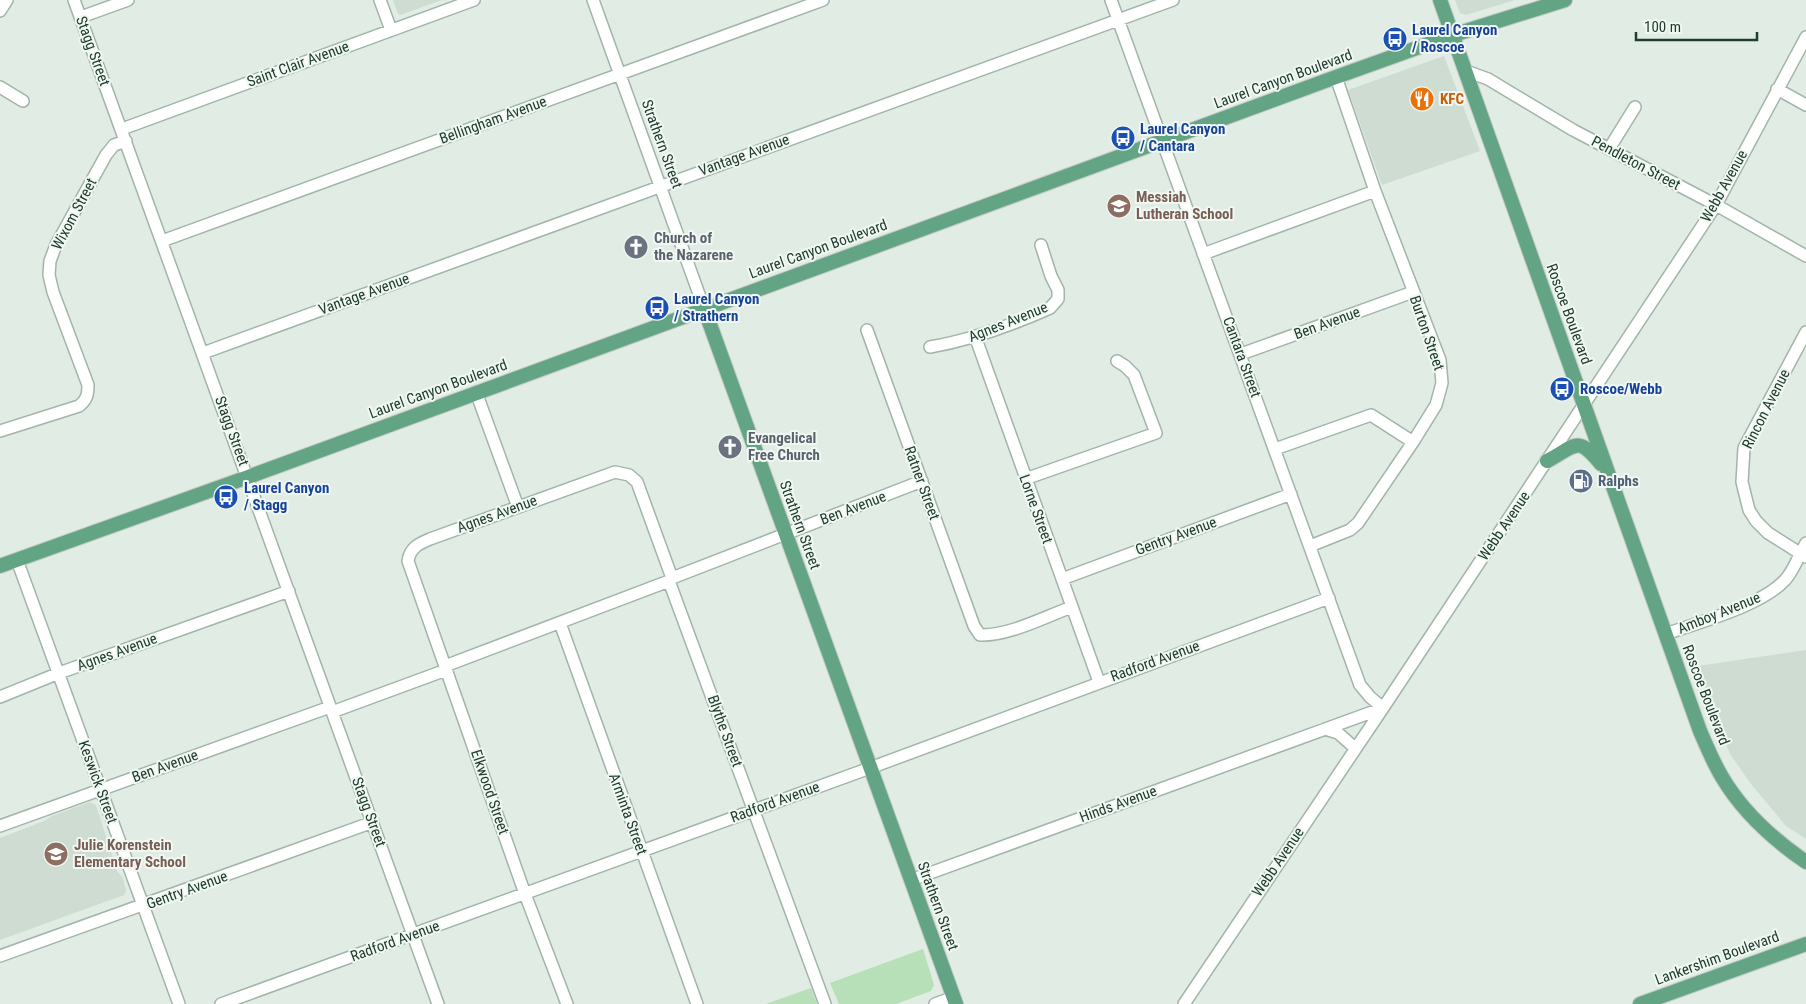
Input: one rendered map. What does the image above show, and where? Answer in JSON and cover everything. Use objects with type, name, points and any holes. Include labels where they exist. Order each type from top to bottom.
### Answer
[{"type":"main road","name":"Roscoe Boulevard","points":[[1440,0],[1700,731],[1723,778],[1753,816],[1789,851],[1806,862]]},
{"type":"main road","name":"Laurel Canyon Boulevard","points":[[0,566],[248,477],[1336,77],[1453,35],[1565,0]]},
{"type":"main road","name":"Strathern Street","points":[[704,308],[955,1001]]},
{"type":"main road","points":[[1547,461],[1572,446],[1584,446],[1589,449],[1608,473]]},
{"type":"main road","name":"Lankershim Boulevard","points":[[1640,1004],[1806,944]]},
{"type":"street","points":[[0,11],[6,0]]},
{"type":"street","name":"Stagg Street","points":[[74,0],[438,1004]]},
{"type":"street","points":[[81,17],[128,0]]},
{"type":"street","points":[[380,0],[391,30]]},
{"type":"street","name":"Saint Clair Avenue","points":[[122,129],[474,0]]},
{"type":"street","name":"Strathern Street","points":[[593,0],[704,308]]},
{"type":"street","name":"Bellingham Avenue","points":[[162,241],[823,0]]},
{"type":"street","name":"Cantara Street","points":[[1111,0],[1360,685],[1383,708]]},
{"type":"street","name":"Vantage Avenue","points":[[203,353],[1173,0]]},
{"type":"street","name":"Webb Avenue","points":[[1184,1004],[1383,708],[1716,205],[1806,37]]},
{"type":"street","name":"Pendleton Street","points":[[1466,71],[1488,79],[1609,149],[1716,205],[1806,256]]},
{"type":"street","name":"Burton Street","points":[[1310,546],[1350,530],[1358,523],[1436,405],[1442,383],[1440,360],[1375,191],[1336,77]]},
{"type":"street","points":[[0,87],[24,101]]},
{"type":"street","points":[[1777,89],[1806,105]]},
{"type":"street","points":[[1609,149],[1635,107]]},
{"type":"street","name":"Wixom Street","points":[[0,431],[79,406],[85,402],[88,394],[88,384],[53,292],[49,275],[50,261],[56,245],[106,155],[114,145],[126,141]]},
{"type":"street","points":[[1204,254],[1375,191]]},
{"type":"street","name":"Agnes Avenue","points":[[930,347],[975,336],[1050,308],[1058,299],[1058,290],[1051,276],[1041,245]]},
{"type":"street","name":"Ben Avenue","points":[[1241,354],[1413,292]]},
{"type":"street","name":"Ratner Street","points":[[868,330],[974,626],[980,635],[990,636],[1004,633],[1072,607]]},
{"type":"street","name":"Rincon Avenue","points":[[1803,556],[1768,533],[1749,510],[1742,482],[1742,464],[1744,448],[1806,332]]},
{"type":"street","name":"Lorne Street","points":[[975,336],[1099,682]]},
{"type":"street","points":[[1025,479],[1156,434],[1134,375],[1126,366],[1116,361]]},
{"type":"street","points":[[476,392],[518,507]]},
{"type":"street","points":[[1274,450],[1370,414],[1413,442]]},
{"type":"street","name":"Agnes Avenue","points":[[414,580],[408,561],[409,554],[417,545],[615,472]]},
{"type":"street","name":"Blythe Street","points":[[615,472],[629,475],[637,482],[670,580],[825,1004]]},
{"type":"street","name":"Ben Avenue","points":[[0,826],[446,668],[922,481]]},
{"type":"street","name":"Gentry Avenue","points":[[1062,579],[1291,494]]},
{"type":"street","name":"Amboy Avenue","points":[[1666,634],[1731,610],[1767,593],[1786,580],[1803,556],[1806,543]]},
{"type":"street","name":"Keswick Street","points":[[17,560],[179,1004]]},
{"type":"street","name":"Elkwood Street","points":[[414,580],[567,1004]]},
{"type":"street","name":"Agnes Avenue","points":[[0,696],[59,673],[289,592]]},
{"type":"street","name":"Radford Avenue","points":[[221,1004],[642,852],[1329,598]]},
{"type":"street","name":"Arminta Street","points":[[560,623],[697,1004]]},
{"type":"street","name":"Hinds Avenue","points":[[912,880],[1383,708]]},
{"type":"street","points":[[1325,729],[1338,733],[1355,748]]},
{"type":"street","name":"Gentry Avenue","points":[[0,956],[373,822]]},
{"type":"street","points":[[935,1004],[955,1001]]},
{"type":"shaded area","points":[[393,0],[442,0],[400,15]]},
{"type":"shaded area","points":[[1455,0],[1515,0],[1466,15],[1460,13]]},
{"type":"shaded area","points":[[1444,56],[1480,151],[1382,185],[1348,90]]},
{"type":"shaded area","points":[[1806,650],[1806,839],[1786,826],[1751,784],[1730,754],[1698,666]]},
{"type":"shaded area","name":"Julie Korenstein Elementary School","points":[[90,802],[96,805],[117,871],[123,878],[126,891],[124,895],[0,940],[0,838]]},
{"type":"green space","points":[[923,949],[934,985],[931,991],[896,1004],[839,1004],[830,983]]},
{"type":"green space","points":[[811,988],[817,1004],[766,1004]]},
{"type":"place","name":"Laurel Canyon / Roscoe","points":[[1395,39]]},
{"type":"place","name":"KFC","points":[[1422,99]]},
{"type":"place","name":"Laurel Canyon / Cantara","points":[[1123,138]]},
{"type":"place","name":"Messiah Lutheran School","points":[[1119,206]]},
{"type":"place","name":"Church of the Nazarene","points":[[636,247]]},
{"type":"place","name":"Laurel Canyon / Strathern","points":[[657,308]]},
{"type":"place","name":"Roscoe/Webb","points":[[1562,389]]},
{"type":"place","name":"Evangelical Free Church","points":[[730,447]]},
{"type":"place","name":"Ralphs","points":[[1581,481]]},
{"type":"place","name":"Laurel Canyon / Stagg","points":[[226,497]]},
{"type":"place","name":"Julie Korenstein Elementary School","points":[[56,854]]}]
